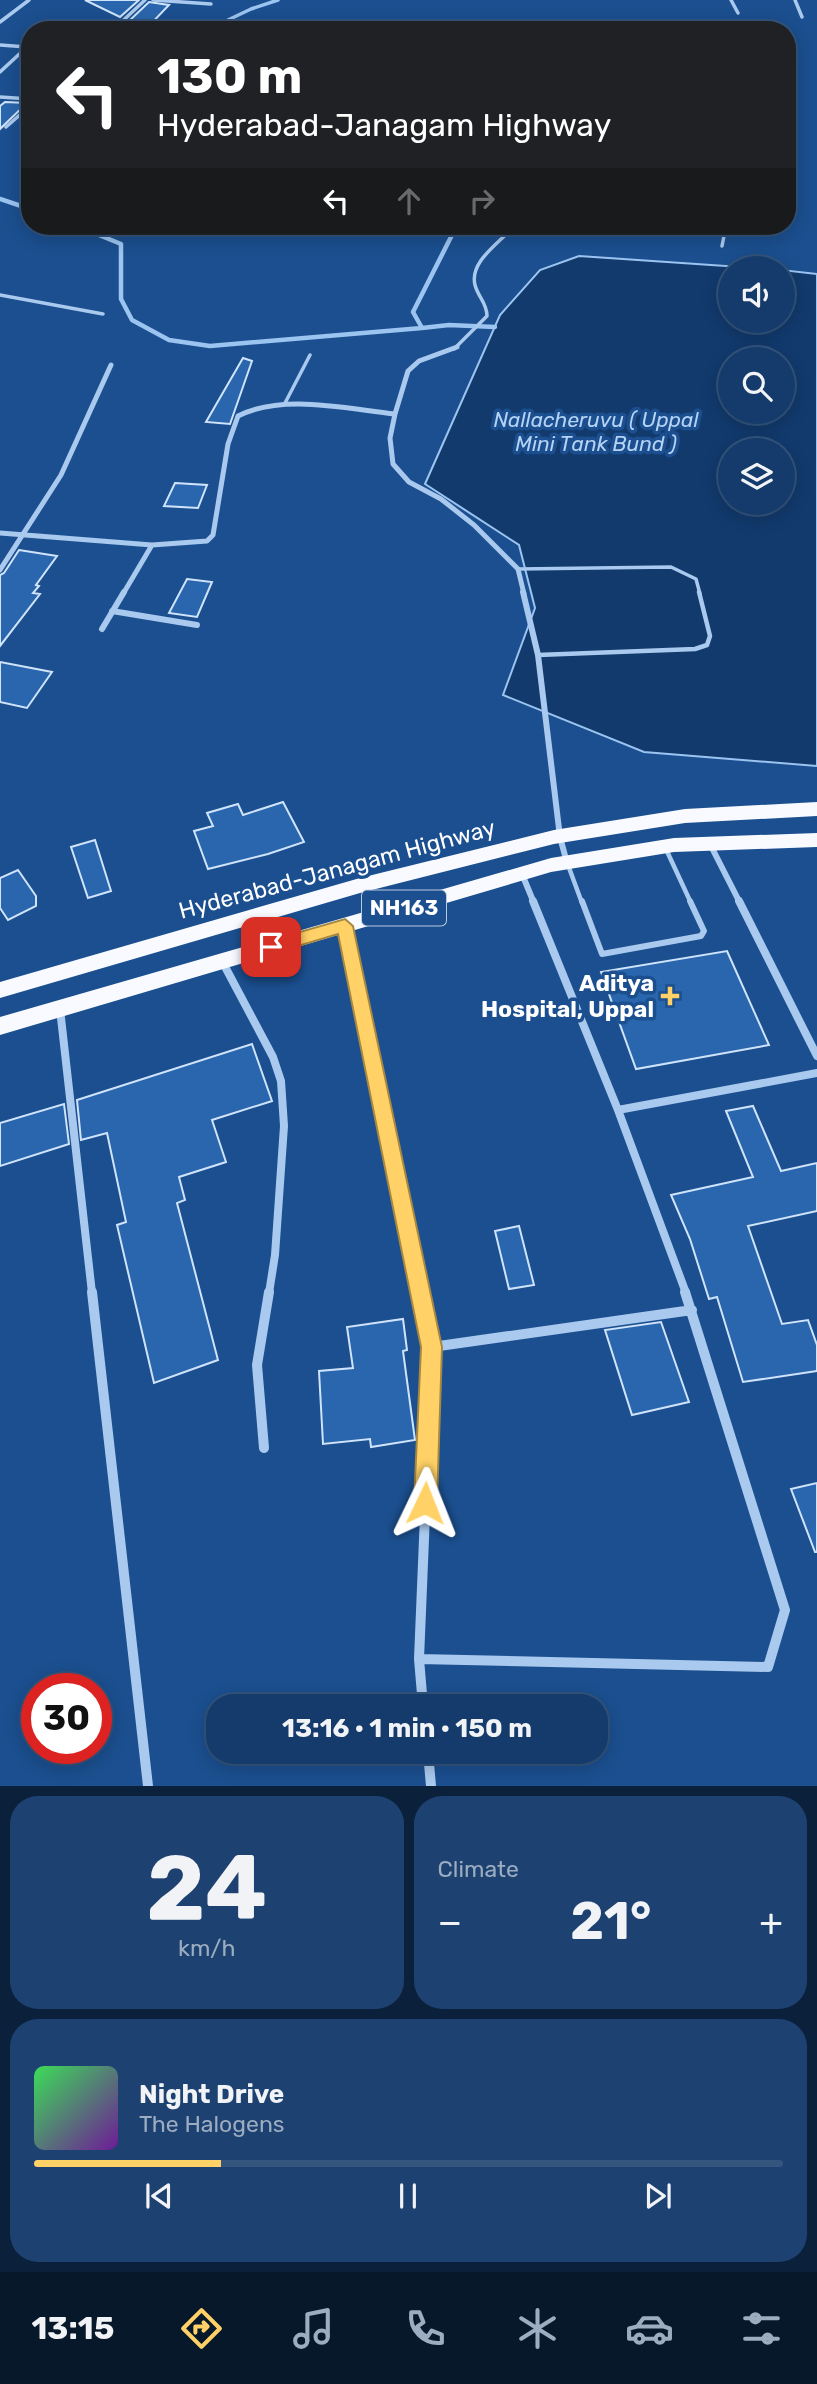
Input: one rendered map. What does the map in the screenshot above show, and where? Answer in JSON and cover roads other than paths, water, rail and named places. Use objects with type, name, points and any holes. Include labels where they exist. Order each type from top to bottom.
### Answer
[{"type":"highway","name":"Hyderabad-Janagam Highway","points":[[0,990],[424,867],[560,837],[694,813],[817,809]]},
{"type":"highway","name":"NH163","points":[[0,1026],[567,863],[665,847],[817,839]]},
{"type":"street","points":[[0,22],[29,0]]},
{"type":"street","points":[[123,21],[145,0]]},
{"type":"street","points":[[153,0],[211,5]]},
{"type":"street","points":[[731,0],[738,13]]},
{"type":"street","points":[[795,0],[803,17]]},
{"type":"street","points":[[0,45],[21,46]]},
{"type":"street","points":[[0,72],[21,54]]},
{"type":"street","points":[[0,97],[21,98]]},
{"type":"street","points":[[6,127],[21,114]]},
{"type":"street","points":[[506,235],[478,265],[474,274],[475,285],[488,311],[481,323],[460,345],[419,361],[408,371],[390,438],[393,464],[409,481],[441,499],[474,525],[518,569],[538,655],[560,837],[567,863]]},
{"type":"street","points":[[722,246],[724,235]]},
{"type":"street","points":[[0,295],[103,314]]},
{"type":"street","points":[[0,570],[48,500],[111,365]]},
{"type":"street","points":[[0,533],[152,545],[207,541],[213,536],[228,444],[238,416],[251,408],[284,405],[395,414]]},
{"type":"street","points":[[102,629],[152,545]]},
{"type":"street","points":[[112,611],[197,625]]},
{"type":"street","points":[[710,844],[817,1056]]},
{"type":"street","points":[[419,1659],[768,1667],[785,1610],[692,1310],[618,1110],[522,874]]},
{"type":"street","points":[[345,926],[432,1347],[419,1659],[423,1694]]},
{"type":"street","points":[[222,961],[273,1057],[281,1081],[284,1126],[275,1255],[257,1365],[264,1448]]},
{"type":"street","points":[[60,1009],[148,1786]]},
{"type":"street","points":[[618,1110],[817,1073]]},
{"type":"street","points":[[432,1347],[692,1310]]},
{"type":"street","points":[[429,1764],[431,1786]]},
{"type":"lane","points":[[284,405],[310,355]]},
{"type":"lane","points":[[518,569],[671,567],[684,571],[696,579],[710,636],[707,645],[695,649],[538,655]]},
{"type":"lane","points":[[567,863],[602,954],[701,936],[704,931],[665,847]]},
{"type":"water","name":"Nallacheruvu ( Uppal Mini Tank Bund )","points":[[579,256],[718,265],[718,333],[795,333],[795,271],[817,274],[817,766],[644,752],[503,695],[535,608],[519,545],[425,484],[500,315],[540,270]]},
{"type":"waterway","points":[[226,21],[278,0]]},
{"type":"waterway","points":[[0,199],[21,206]]},
{"type":"waterway","points":[[99,235],[121,244],[121,299],[132,320],[169,340],[210,346],[422,328]]},
{"type":"waterway","points":[[422,328],[413,312],[452,235]]},
{"type":"waterway","points":[[422,328],[449,325],[495,327]]},
{"type":"place","name":"Aditya Hospital, Uppal","points":[[670,996]]}]
